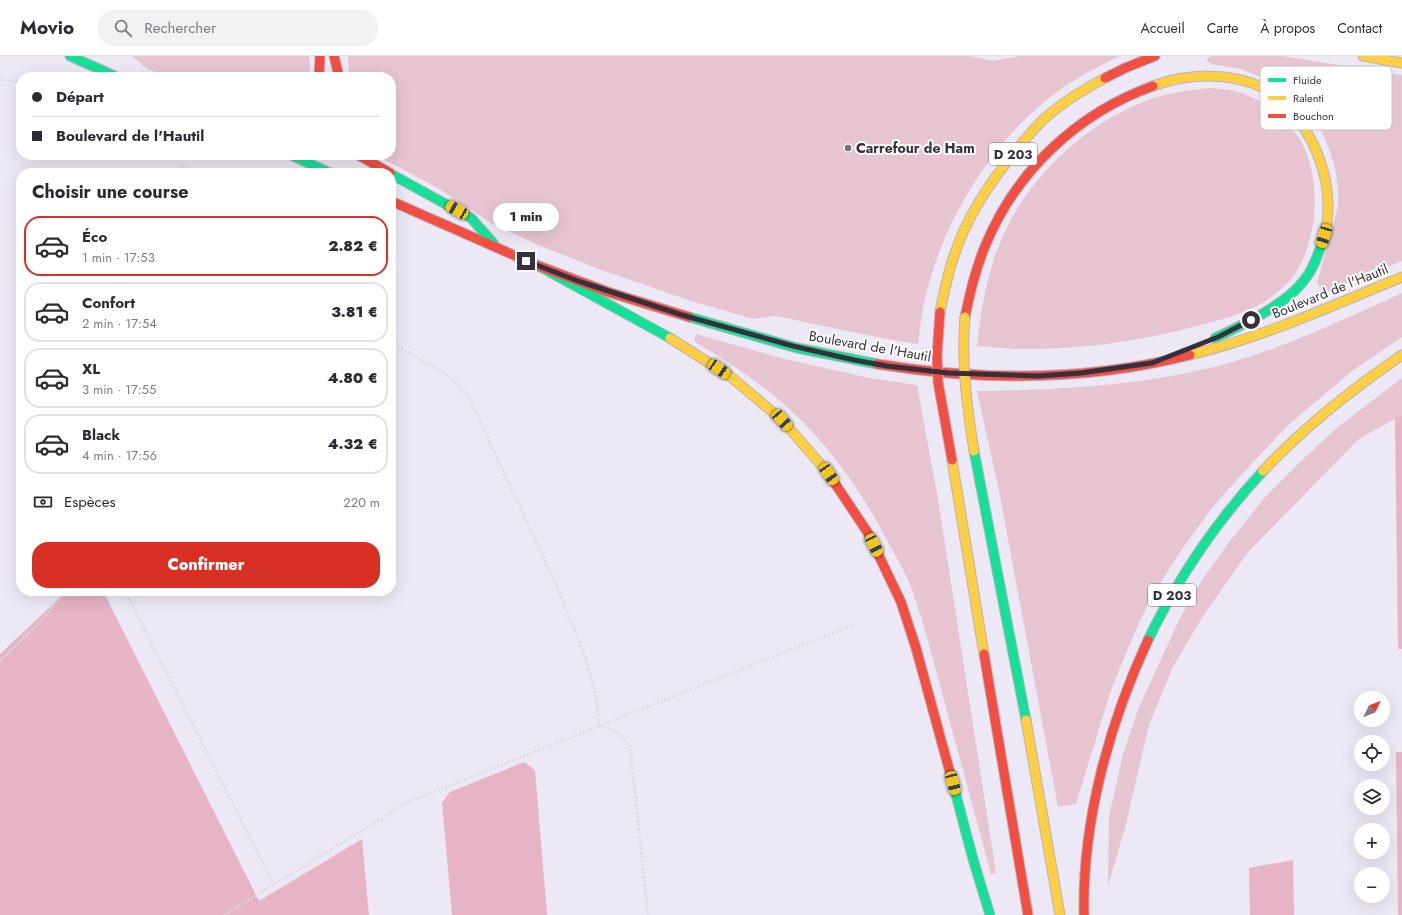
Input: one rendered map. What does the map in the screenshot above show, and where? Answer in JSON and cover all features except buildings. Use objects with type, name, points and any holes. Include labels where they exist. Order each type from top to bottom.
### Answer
[{"type":"main road","points":[[70,56],[107,72]]},
{"type":"main road","points":[[320,56],[320,72]]},
{"type":"main road","points":[[334,56],[338,72]]},
{"type":"main road","name":"D 203","points":[[1028,915],[938,382],[937,355],[940,312],[950,266],[966,225],[988,186],[1027,136],[1044,119],[1081,91],[1122,69],[1155,56]]},
{"type":"main road","points":[[1363,56],[1402,63]]},
{"type":"main road","name":"D 203","points":[[1060,915],[1029,738],[974,451],[963,381],[962,341],[965,318],[978,264],[997,220],[1024,179],[1053,147],[1070,131],[1086,120],[1123,98],[1159,84],[1190,77],[1230,77],[1260,86]]},
{"type":"main road","name":"D 203","points":[[1152,363],[1218,337],[1262,314],[1282,302],[1305,280],[1313,267],[1324,236],[1327,202],[1326,186],[1319,156],[1307,130]]},
{"type":"main road","points":[[302,160],[319,168]]},
{"type":"main road","points":[[367,160],[381,168]]},
{"type":"main road","points":[[396,176],[471,218],[500,251]]},
{"type":"main road","name":"Boulevard de l'Hautil","points":[[396,203],[500,251],[537,266],[729,329],[813,351],[887,366],[948,373],[1038,376],[1089,372],[1152,363],[1246,340],[1402,277]]},
{"type":"main road","points":[[537,266],[673,339],[730,377],[782,420],[829,474],[868,533],[901,602],[916,648],[973,859],[990,915]]},
{"type":"main road","name":"D 203","points":[[1084,915],[1086,854],[1092,812],[1115,725],[1133,676],[1151,635],[1177,585],[1223,518],[1287,445],[1355,387],[1402,355]]},
{"type":"path","points":[[0,80],[16,80]]},
{"type":"path","points":[[173,160],[186,168]]},
{"type":"path","points":[[396,345],[449,376],[469,398],[552,576],[586,658],[597,701],[599,726]]},
{"type":"path","points":[[0,661],[39,623],[61,596]]},
{"type":"path","points":[[128,596],[274,885]]},
{"type":"path","points":[[224,915],[408,802],[853,625]]},
{"type":"path","points":[[599,726],[611,729],[618,733],[630,746],[648,915]]},
{"type":"shaded area","points":[[132,56],[309,56],[310,71],[156,72],[147,69]]},
{"type":"shaded area","points":[[348,56],[969,56],[994,61],[1019,56],[1119,56],[1074,81],[1049,98],[1006,140],[987,163],[970,189],[943,243],[925,299],[918,344],[876,337],[776,316],[753,319],[688,300],[599,269],[538,245],[491,223],[436,187],[385,160],[396,160],[396,72],[349,72]]},
{"type":"shaded area","points":[[1281,56],[1345,66],[1260,66],[1260,77],[1241,69],[1211,64],[1206,59],[1208,57]]},
{"type":"shaded area","points":[[1392,73],[1402,75],[1402,261],[1331,291],[1321,289],[1317,283],[1338,206],[1338,190],[1335,168],[1321,130],[1392,130]]},
{"type":"shaded area","points":[[1210,88],[1225,89],[1243,94],[1260,102],[1260,130],[1293,130],[1299,138],[1306,153],[1311,170],[1315,206],[1309,243],[1303,259],[1291,279],[1270,298],[1247,311],[1221,320],[1158,335],[1113,343],[1067,348],[1016,349],[977,346],[985,291],[992,264],[1002,238],[1028,193],[1045,172],[1084,135],[1107,120],[1154,98],[1189,90]]},
{"type":"shaded area","points":[[1402,293],[1402,337],[1352,371],[1286,427],[1208,513],[1178,555],[1148,604],[1130,643],[1110,693],[1076,804],[1058,807],[999,491],[977,391],[1036,390],[1126,383],[1155,379],[1214,367],[1286,343]]},
{"type":"shaded area","points":[[696,334],[781,358],[869,378],[917,385],[938,499],[996,873],[991,874],[922,619],[909,582],[877,522],[851,480],[821,441],[804,423],[758,383],[694,341]]},
{"type":"shaded area","points":[[1402,378],[1402,415],[1359,439],[1249,551],[1203,616],[1173,667],[1149,725],[1125,828],[1108,886],[1109,816],[1123,754],[1139,707],[1180,618],[1204,577],[1230,541],[1266,496],[1339,426]]},
{"type":"shaded area","points":[[1402,415],[1402,649],[1398,649],[1395,418]]},
{"type":"shaded area","points":[[62,596],[106,596],[259,901],[362,839],[369,915],[0,915],[0,654]]},
{"type":"shaded area","points":[[1396,752],[1402,752],[1402,915],[1398,915]]},
{"type":"shaded area","points":[[524,762],[535,771],[547,915],[452,915],[442,803],[450,792]]},
{"type":"shaded area","points":[[1293,860],[1294,915],[1250,915],[1249,868]]},
{"type":"traffic: fast","points":[[70,56],[106,72]]},
{"type":"traffic: fast","points":[[302,160],[319,168]]},
{"type":"traffic: fast","points":[[396,177],[471,218],[494,244]]},
{"type":"traffic: fast","points":[[1215,338],[1264,313],[1297,288],[1305,279],[1316,261],[1323,240]]},
{"type":"traffic: fast","points":[[537,265],[670,338]]},
{"type":"traffic: fast","points":[[689,317],[797,348],[877,364]]},
{"type":"traffic: fast","points":[[974,451],[1026,720]]},
{"type":"traffic: fast","points":[[1148,640],[1185,572],[1214,530],[1263,471]]},
{"type":"traffic: fast","points":[[952,780],[990,915]]},
{"type":"traffic: slow","points":[[1363,56],[1402,63]]},
{"type":"traffic: slow","points":[[1153,86],[1180,79],[1209,76],[1237,79],[1260,86]]},
{"type":"traffic: slow","points":[[940,312],[948,275],[960,239],[990,184],[1034,128],[1074,96],[1105,78]]},
{"type":"traffic: slow","points":[[1305,130],[1317,152],[1323,169],[1326,187],[1328,205],[1327,222],[1323,240]]},
{"type":"traffic: slow","points":[[1190,355],[1217,348],[1271,330],[1402,277]]},
{"type":"traffic: slow","points":[[965,317],[964,368],[974,451]]},
{"type":"traffic: slow","points":[[670,338],[731,377],[782,420],[829,474],[834,482]]},
{"type":"traffic: slow","points":[[1263,471],[1312,423],[1365,381],[1402,355]]},
{"type":"traffic: slow","points":[[952,460],[984,654]]},
{"type":"traffic: slow","points":[[1026,720],[1060,915]]},
{"type":"traffic: jam","points":[[319,72],[320,56]]},
{"type":"traffic: jam","points":[[334,56],[338,72]]},
{"type":"traffic: jam","points":[[1105,78],[1155,56]]},
{"type":"traffic: jam","points":[[965,317],[979,262],[986,244],[999,217],[1015,192],[1033,169],[1053,147],[1075,128],[1100,112],[1153,86]]},
{"type":"traffic: jam","points":[[367,160],[381,168]]},
{"type":"traffic: jam","points":[[396,203],[536,265],[608,292],[689,317]]},
{"type":"traffic: jam","points":[[940,312],[937,355],[938,382],[952,460]]},
{"type":"traffic: jam","points":[[877,364],[916,370],[955,373],[1034,376],[1113,370],[1151,364],[1190,355]]},
{"type":"traffic: jam","points":[[834,482],[868,533],[901,602],[916,648],[952,780]]},
{"type":"traffic: jam","points":[[1084,915],[1088,845],[1093,809],[1101,774],[1121,705],[1148,640]]},
{"type":"traffic: jam","points":[[984,654],[1028,915]]},
{"type":"place","name":"Carrefour de Ham","points":[[848,148]]},
{"type":"route","points":[[526,261],[578,281],[736,331],[854,360],[887,366],[948,373],[1038,376],[1081,373],[1152,363],[1218,337],[1251,320]]}]
